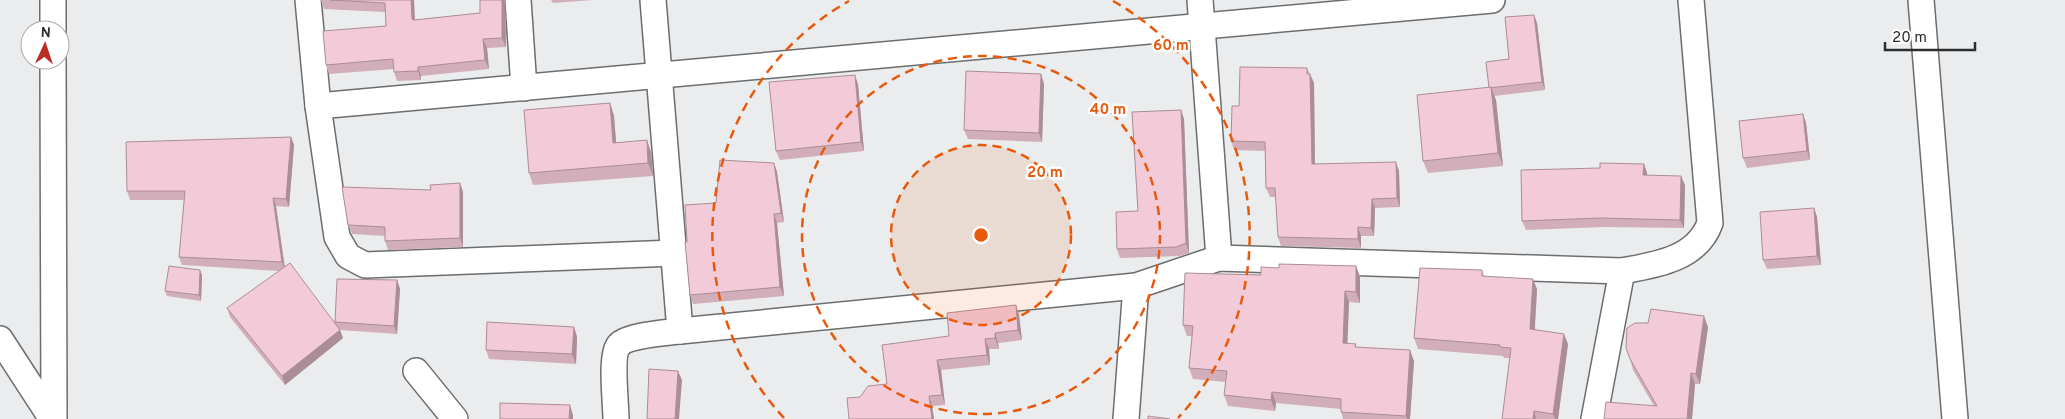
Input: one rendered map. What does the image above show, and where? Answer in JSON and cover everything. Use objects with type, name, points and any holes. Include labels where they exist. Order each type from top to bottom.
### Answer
[{"type":"street","points":[[53,0],[53,20]]},
{"type":"street","points":[[308,0],[318,106],[337,237],[348,256],[365,265],[674,253]]},
{"type":"street","points":[[518,0],[524,88]]},
{"type":"street","points":[[653,0],[680,331]]},
{"type":"street","points":[[1200,0],[1219,258]]},
{"type":"street","points":[[318,106],[1492,0]]},
{"type":"street","points":[[616,419],[615,355],[619,345],[630,339],[680,331],[1136,286],[1219,258],[1622,271],[1675,259],[1697,245],[1705,236],[1710,223],[1691,0]]},
{"type":"street","points":[[1921,0],[1954,419]]},
{"type":"street","points":[[53,70],[53,419]]},
{"type":"street","points":[[1594,419],[1622,271]]},
{"type":"street","points":[[1126,419],[1136,286]]},
{"type":"street","points":[[0,339],[53,419]]},
{"type":"street","points":[[416,371],[455,419]]},
{"type":"building","points":[[330,0],[411,0],[412,19],[414,20],[480,13],[480,0],[502,0],[502,38],[483,39],[485,60],[418,67],[418,71],[394,72],[393,59],[326,65],[323,31],[386,26],[385,3]]},
{"type":"building","points":[[1534,15],[1542,82],[1489,88],[1486,62],[1509,59],[1505,17]]},
{"type":"building","points":[[1240,67],[1307,68],[1307,74],[1310,74],[1312,164],[1396,162],[1397,198],[1372,199],[1371,228],[1358,227],[1358,239],[1278,237],[1275,188],[1266,188],[1265,142],[1231,141],[1232,106],[1239,106]]},
{"type":"building","points":[[966,71],[1041,74],[1039,133],[964,130]]},
{"type":"building","points":[[855,75],[861,142],[776,151],[769,82]]},
{"type":"building","points":[[1491,87],[1498,153],[1423,161],[1417,95]]},
{"type":"building","points":[[610,103],[613,143],[647,140],[648,163],[529,173],[524,110]]},
{"type":"building","points":[[1181,110],[1186,243],[1176,247],[1117,249],[1116,212],[1138,211],[1132,112]]},
{"type":"building","points":[[1803,114],[1807,151],[1743,158],[1739,121]]},
{"type":"building","points":[[291,137],[286,199],[273,198],[282,262],[179,257],[185,191],[127,191],[126,142]]},
{"type":"building","points":[[720,160],[774,163],[781,213],[774,214],[780,287],[690,295],[685,242],[687,242],[685,205],[716,203]]},
{"type":"building","points":[[1600,163],[1644,164],[1643,175],[1681,176],[1680,220],[1600,218],[1522,221],[1521,170],[1600,168]]},
{"type":"building","points":[[460,183],[460,238],[385,241],[385,227],[348,225],[342,187],[431,190],[430,185]]},
{"type":"building","points":[[1814,208],[1817,256],[1763,260],[1760,212]]},
{"type":"building","points":[[290,263],[340,330],[282,376],[227,308]]},
{"type":"building","points":[[1279,264],[1356,266],[1356,292],[1345,291],[1343,343],[1356,344],[1355,347],[1410,350],[1406,416],[1341,412],[1341,399],[1272,392],[1271,400],[1224,395],[1227,371],[1189,368],[1193,326],[1183,325],[1185,273],[1261,275],[1261,267],[1279,268]]},
{"type":"building","points":[[169,266],[200,270],[199,295],[165,291]]},
{"type":"building","points":[[1420,268],[1482,270],[1482,276],[1533,279],[1530,329],[1564,334],[1553,414],[1534,411],[1533,419],[1502,419],[1511,348],[1500,347],[1500,345],[1414,338]]},
{"type":"building","points":[[337,279],[397,280],[394,326],[335,322]]},
{"type":"building","points":[[1016,305],[1018,330],[995,333],[995,338],[985,339],[987,355],[937,360],[942,395],[929,396],[932,419],[849,419],[847,398],[860,397],[868,386],[887,384],[882,345],[949,336],[947,313]]},
{"type":"building","points":[[1651,309],[1704,316],[1696,374],[1691,373],[1687,419],[1604,419],[1606,402],[1657,406],[1630,359],[1626,348],[1627,328],[1635,323],[1648,323]]},
{"type":"building","points":[[487,322],[574,327],[572,354],[486,350]]},
{"type":"building","points":[[649,369],[678,371],[675,419],[647,419]]},
{"type":"building","points":[[500,403],[570,405],[569,419],[500,419]]},
{"type":"building","points":[[1148,416],[1170,419],[1148,419]]}]
